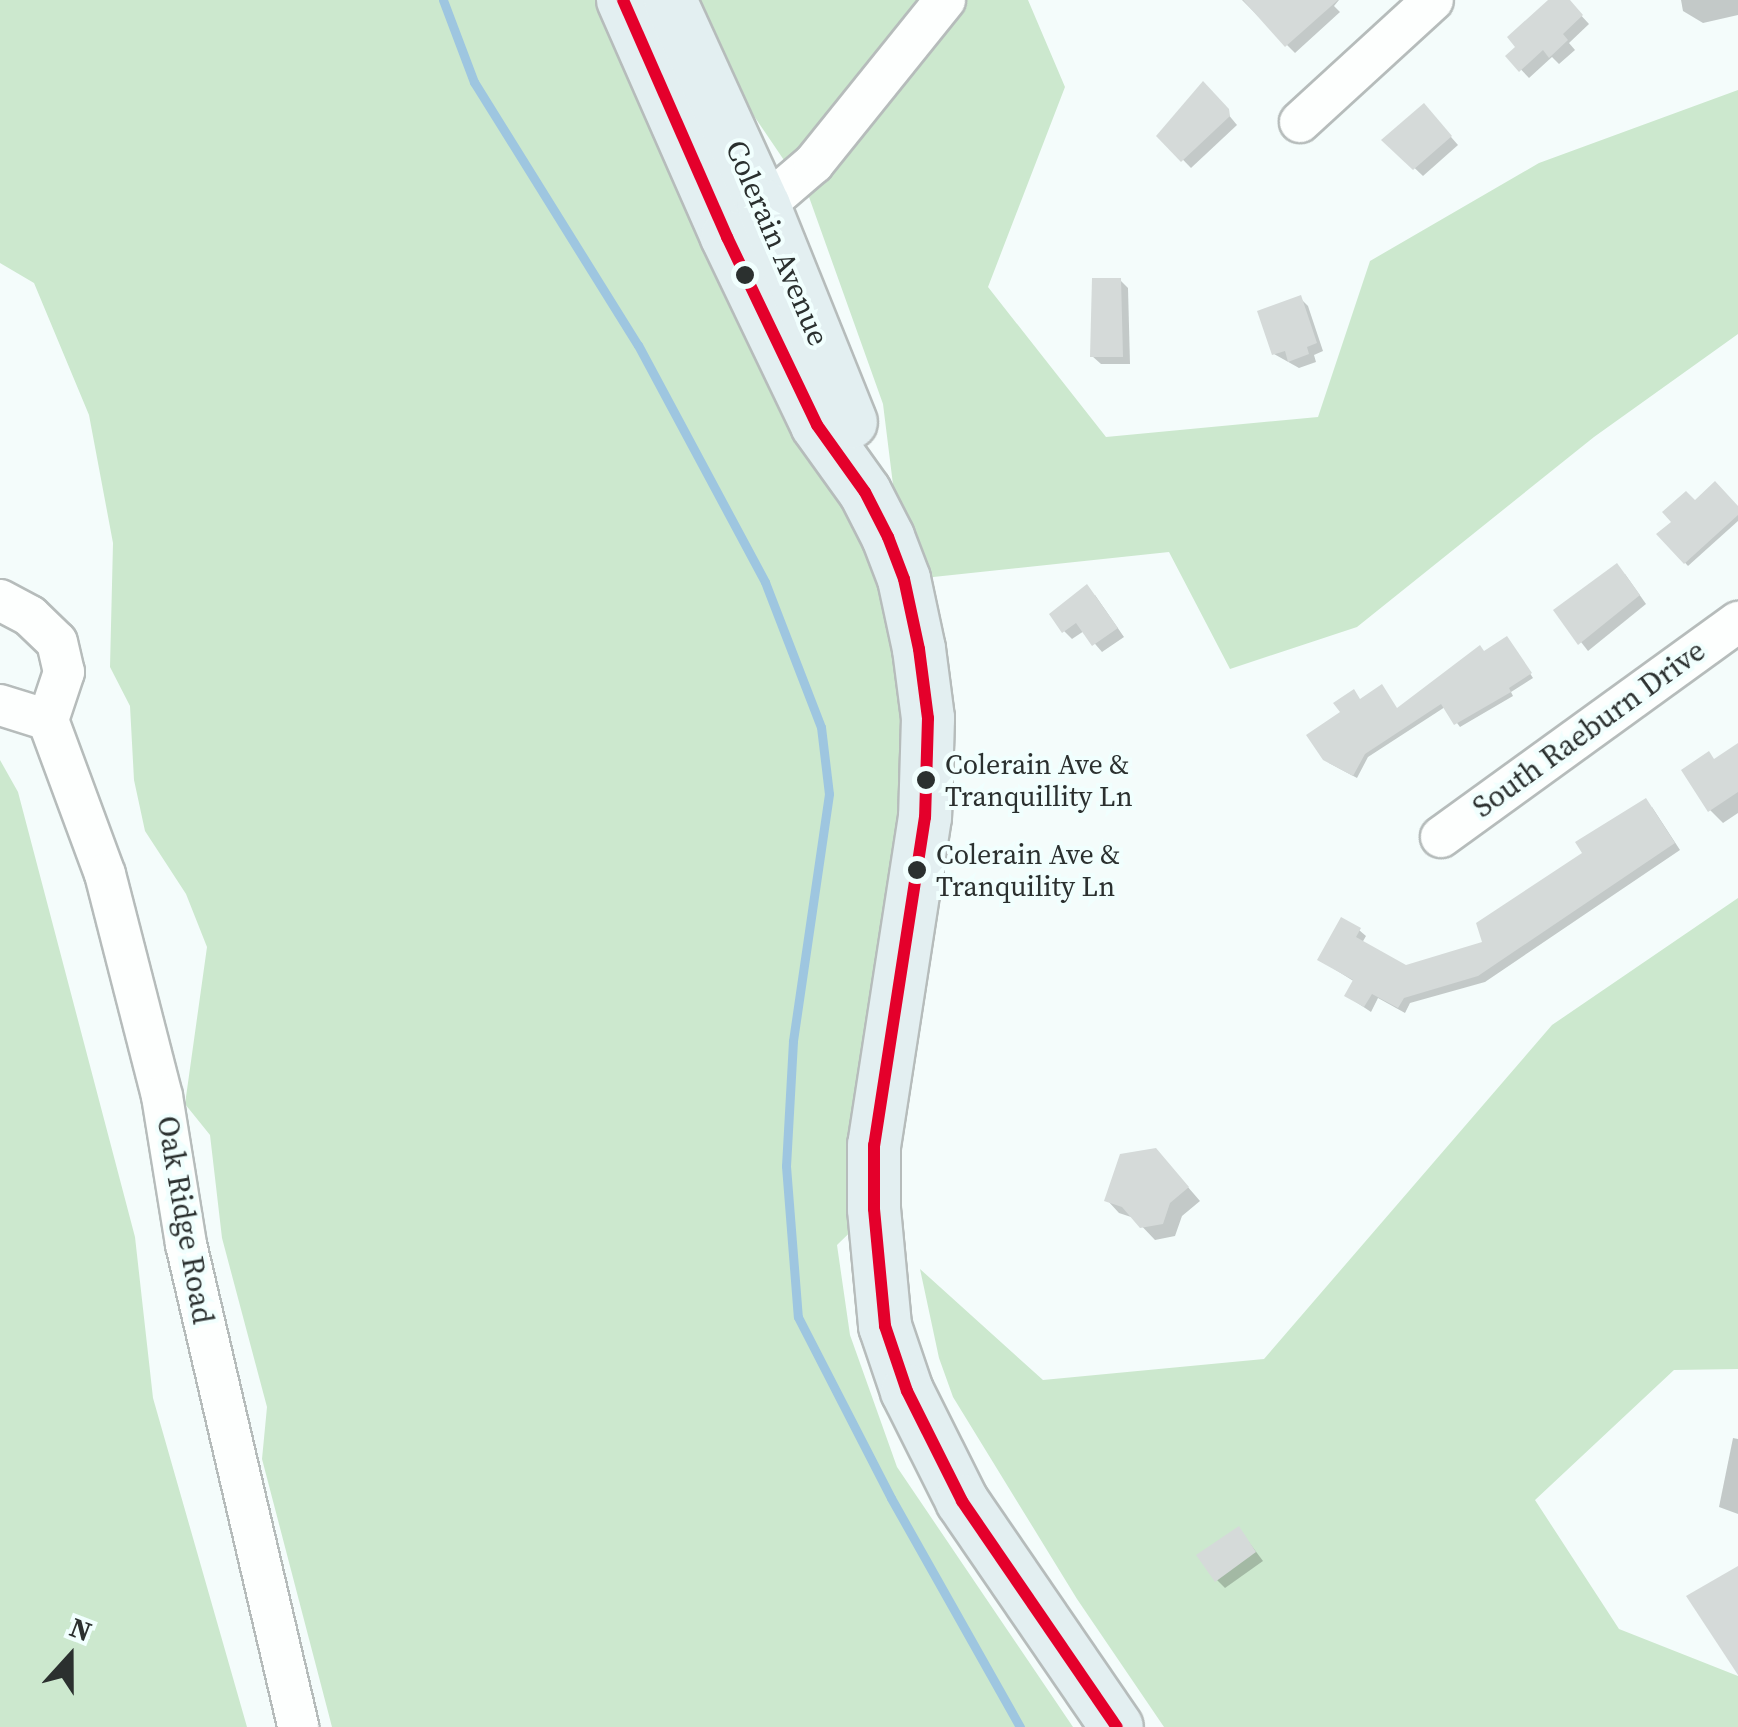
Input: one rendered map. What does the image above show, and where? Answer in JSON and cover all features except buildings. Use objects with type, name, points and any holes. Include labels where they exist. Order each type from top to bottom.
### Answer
[{"type":"main road","name":"Colerain Avenue","points":[[623,0],[850,414],[865,492],[904,579],[928,718],[925,816],[874,1145],[874,1209],[885,1326],[907,1390],[962,1501],[1117,1727]]},
{"type":"main road","name":"Colerain Avenue","points":[[670,0],[746,222]]},
{"type":"street","points":[[746,222],[814,163],[944,0]]},
{"type":"street","points":[[1300,122],[1433,0]]},
{"type":"street","points":[[0,600],[30,616],[56,642],[64,672],[48,720],[0,704]]},
{"type":"street","name":"South Raeburn Drive","points":[[1441,837],[1738,622]]},
{"type":"street","name":"Oak Ridge Road","points":[[48,720],[105,874],[162,1096],[186,1244],[298,1727]]},
{"type":"green space","points":[[0,0],[623,0],[904,573],[883,404],[809,197],[682,10],[693,0],[1028,0],[1065,87],[988,287],[1106,437],[1318,417],[1370,261],[1539,163],[1738,90],[1738,334],[1594,437],[1357,627],[1230,669],[1169,552],[905,580],[919,649],[874,1209],[837,1245],[850,1335],[897,1467],[1073,1727],[332,1727],[262,1459],[267,1407],[222,1238],[210,1135],[185,1104],[207,947],[186,894],[145,831],[134,780],[130,706],[110,667],[113,543],[89,415],[34,283],[0,263]]},
{"type":"green space","points":[[0,760],[18,792],[135,1237],[153,1398],[247,1727],[0,1727]]},
{"type":"green space","points":[[1738,898],[1738,1369],[1674,1370],[1535,1500],[1619,1629],[1738,1676],[1738,1727],[1164,1727],[1077,1599],[953,1397],[939,1358],[920,1269],[1043,1380],[1264,1359],[1552,1025]]},
{"type":"waterway","points":[[443,0],[474,82],[638,345],[765,582],[821,727],[829,794],[793,1041],[786,1166],[798,1317],[891,1498],[1020,1727]]},
{"type":"transit line","points":[[623,0],[727,237],[817,425],[865,492],[888,537],[904,579],[919,649],[928,718],[925,817],[874,1145],[874,1209],[885,1326],[907,1391],[962,1501],[1117,1727]]},
{"type":"place","name":"Colerain Ave & Tranquillity Ln","points":[[926,780]]},
{"type":"place","name":"Colerain Ave & Tranquility Ln","points":[[917,870]]}]
